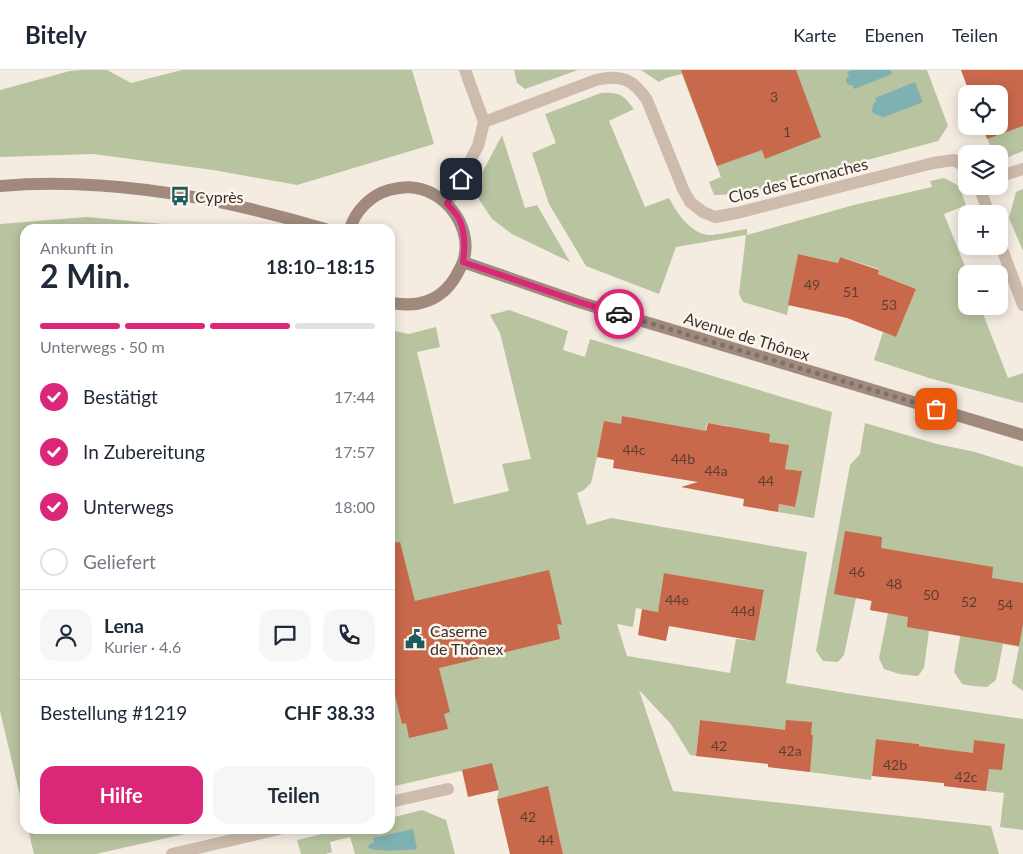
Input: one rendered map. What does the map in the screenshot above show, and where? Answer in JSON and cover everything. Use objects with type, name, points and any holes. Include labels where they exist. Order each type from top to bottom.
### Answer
[{"type":"main road","points":[[0,186],[92,184],[168,194],[237,206],[306,224]]},
{"type":"main road","points":[[352,224],[358,211],[372,198],[399,188],[416,188],[432,193],[447,204],[458,217],[465,246],[463,262],[451,284],[437,296],[424,302],[408,305],[395,304]]},
{"type":"main road","name":"Avenue de Thônex","points":[[463,262],[589,305],[1023,435]]},
{"type":"street","points":[[447,204],[478,146],[484,122],[465,70]]},
{"type":"street","name":"Clos des Ecornaches","points":[[484,122],[610,76],[632,82],[648,100],[690,202],[703,212],[715,217],[737,214],[933,163],[954,160],[958,162]]},
{"type":"street","points":[[1008,174],[1023,168]]},
{"type":"street","points":[[1004,255],[1023,305]]},
{"type":"street","points":[[395,801],[448,789]]},
{"type":"street","points":[[172,854],[258,834]]},
{"type":"green space","points":[[107,70],[131,83],[182,70],[412,70],[434,144],[297,185],[213,170],[93,154],[0,157],[0,90],[70,71]]},
{"type":"green space","points":[[514,70],[578,70],[525,89],[517,83]]},
{"type":"green space","points":[[641,70],[927,70],[948,126],[938,141],[741,194],[714,195],[709,182],[721,177],[682,74],[659,82]]},
{"type":"green space","points":[[961,70],[1023,70],[1023,151],[1008,157],[1008,145],[990,145],[986,135],[1008,135],[1008,85],[967,85]]},
{"type":"green space","points":[[601,93],[617,94],[627,100],[634,109],[609,121],[645,207],[669,198],[676,210],[689,225],[707,235],[747,229],[747,235],[854,205],[932,187],[930,181],[944,178],[958,185],[958,195],[962,195],[966,205],[958,205],[958,208],[944,214],[958,249],[958,255],[960,255],[964,265],[958,265],[958,315],[984,315],[1008,378],[1023,373],[1023,403],[929,378],[874,360],[883,332],[896,337],[916,289],[878,274],[879,269],[840,257],[838,263],[798,254],[787,315],[743,302],[739,294],[746,235],[676,247],[659,294],[586,266],[549,204],[532,153],[556,143],[545,114]]},
{"type":"green space","points":[[502,135],[525,208],[537,205],[570,262],[512,234],[492,219],[473,190]]},
{"type":"green space","points":[[1023,189],[1023,251],[1009,218],[1016,192]]},
{"type":"green space","points":[[87,217],[163,224],[20,224],[20,796],[0,711],[0,224]]},
{"type":"green space","points":[[509,310],[568,331],[563,350],[585,357],[590,339],[832,412],[814,518],[778,512],[779,504],[795,507],[801,471],[785,469],[786,461],[728,426],[707,423],[704,438],[622,416],[621,424],[597,457],[591,483],[584,490],[577,493],[587,525],[611,518],[807,552],[786,683],[1023,719],[1023,830],[1000,827],[1004,793],[944,786],[944,783],[930,782],[918,752],[919,744],[877,739],[871,780],[768,767],[770,737],[742,725],[700,720],[696,756],[690,755],[671,724],[639,690],[673,791],[991,826],[999,854],[563,854],[548,787],[497,799],[499,790],[492,764],[395,786],[395,331],[409,334],[436,327],[440,347],[417,352],[454,504],[509,491],[502,464],[531,459],[500,333],[490,315]],"holes":[[[665,573],[764,591],[755,641],[736,639],[730,673],[627,656],[617,624],[633,627],[636,608],[658,612]]]},
{"type":"green space","points":[[865,423],[937,444],[975,452],[1023,467],[1023,691],[1012,683],[1019,647],[1003,644],[996,680],[987,687],[962,684],[954,672],[962,626],[945,624],[944,633],[929,631],[924,668],[918,676],[899,674],[884,669],[879,658],[888,613],[870,610],[871,600],[856,598],[844,655],[838,662],[823,661],[816,651],[850,465],[860,454]]},
{"type":"green space","points":[[422,810],[446,820],[455,854],[355,854],[350,837],[330,842],[332,852],[325,854],[301,854],[297,840],[323,834],[395,834],[395,817]]},
{"type":"green space","points":[[29,834],[185,834],[96,854],[34,854]]},
{"type":"water","points":[[852,70],[891,70],[892,74],[854,89],[852,85],[846,82],[849,76],[847,72]]},
{"type":"water","points":[[915,82],[923,102],[882,118],[872,112],[873,104],[876,101],[875,98]]},
{"type":"water","points":[[413,829],[417,849],[376,850],[370,848],[369,846],[374,842],[373,838]]},
{"type":"building","points":[[681,70],[796,70],[821,137],[765,159],[762,150],[717,166]]},
{"type":"building","points":[[961,70],[1023,70],[1023,126],[1008,131],[1008,85],[967,85]]},
{"type":"building","points":[[985,135],[998,135],[987,139]]},
{"type":"building","points":[[798,254],[838,263],[840,257],[879,270],[878,274],[916,289],[896,337],[847,318],[788,305]]},
{"type":"building","points":[[622,416],[706,431],[708,423],[770,434],[769,442],[789,445],[785,469],[802,471],[795,507],[779,504],[778,512],[743,506],[744,499],[681,487],[698,482],[613,468],[614,460],[597,457],[604,421],[621,424]]},
{"type":"building","points":[[845,531],[882,537],[881,548],[993,567],[992,578],[1023,583],[1023,624],[1019,646],[907,627],[908,617],[870,610],[872,601],[834,594]]},
{"type":"building","points":[[395,542],[400,542],[415,601],[549,570],[562,625],[557,624],[560,639],[439,668],[450,712],[444,714],[448,729],[409,738],[406,723],[402,724],[395,695]]},
{"type":"building","points":[[664,573],[764,590],[755,641],[669,626],[666,641],[638,635],[642,609],[658,612]]},
{"type":"building","points":[[700,720],[785,730],[786,720],[812,722],[811,735],[813,735],[810,772],[768,767],[768,764],[696,756]]},
{"type":"building","points":[[876,739],[973,753],[974,740],[1005,744],[1002,770],[989,769],[986,791],[944,786],[944,783],[872,776]]},
{"type":"building","points":[[492,763],[499,790],[468,797],[462,770]]},
{"type":"building","points":[[548,786],[563,854],[510,854],[497,799]]},
{"type":"way so far","points":[[619,314],[936,409]]},
{"type":"place","name":"Cyprès","points":[[180,196]]},
{"type":"place","name":"Caserne de Thônex","points":[[415,639]]},
{"type":"route","points":[[461,179],[447,204],[458,217],[463,232],[465,246],[463,262],[619,314]]}]
